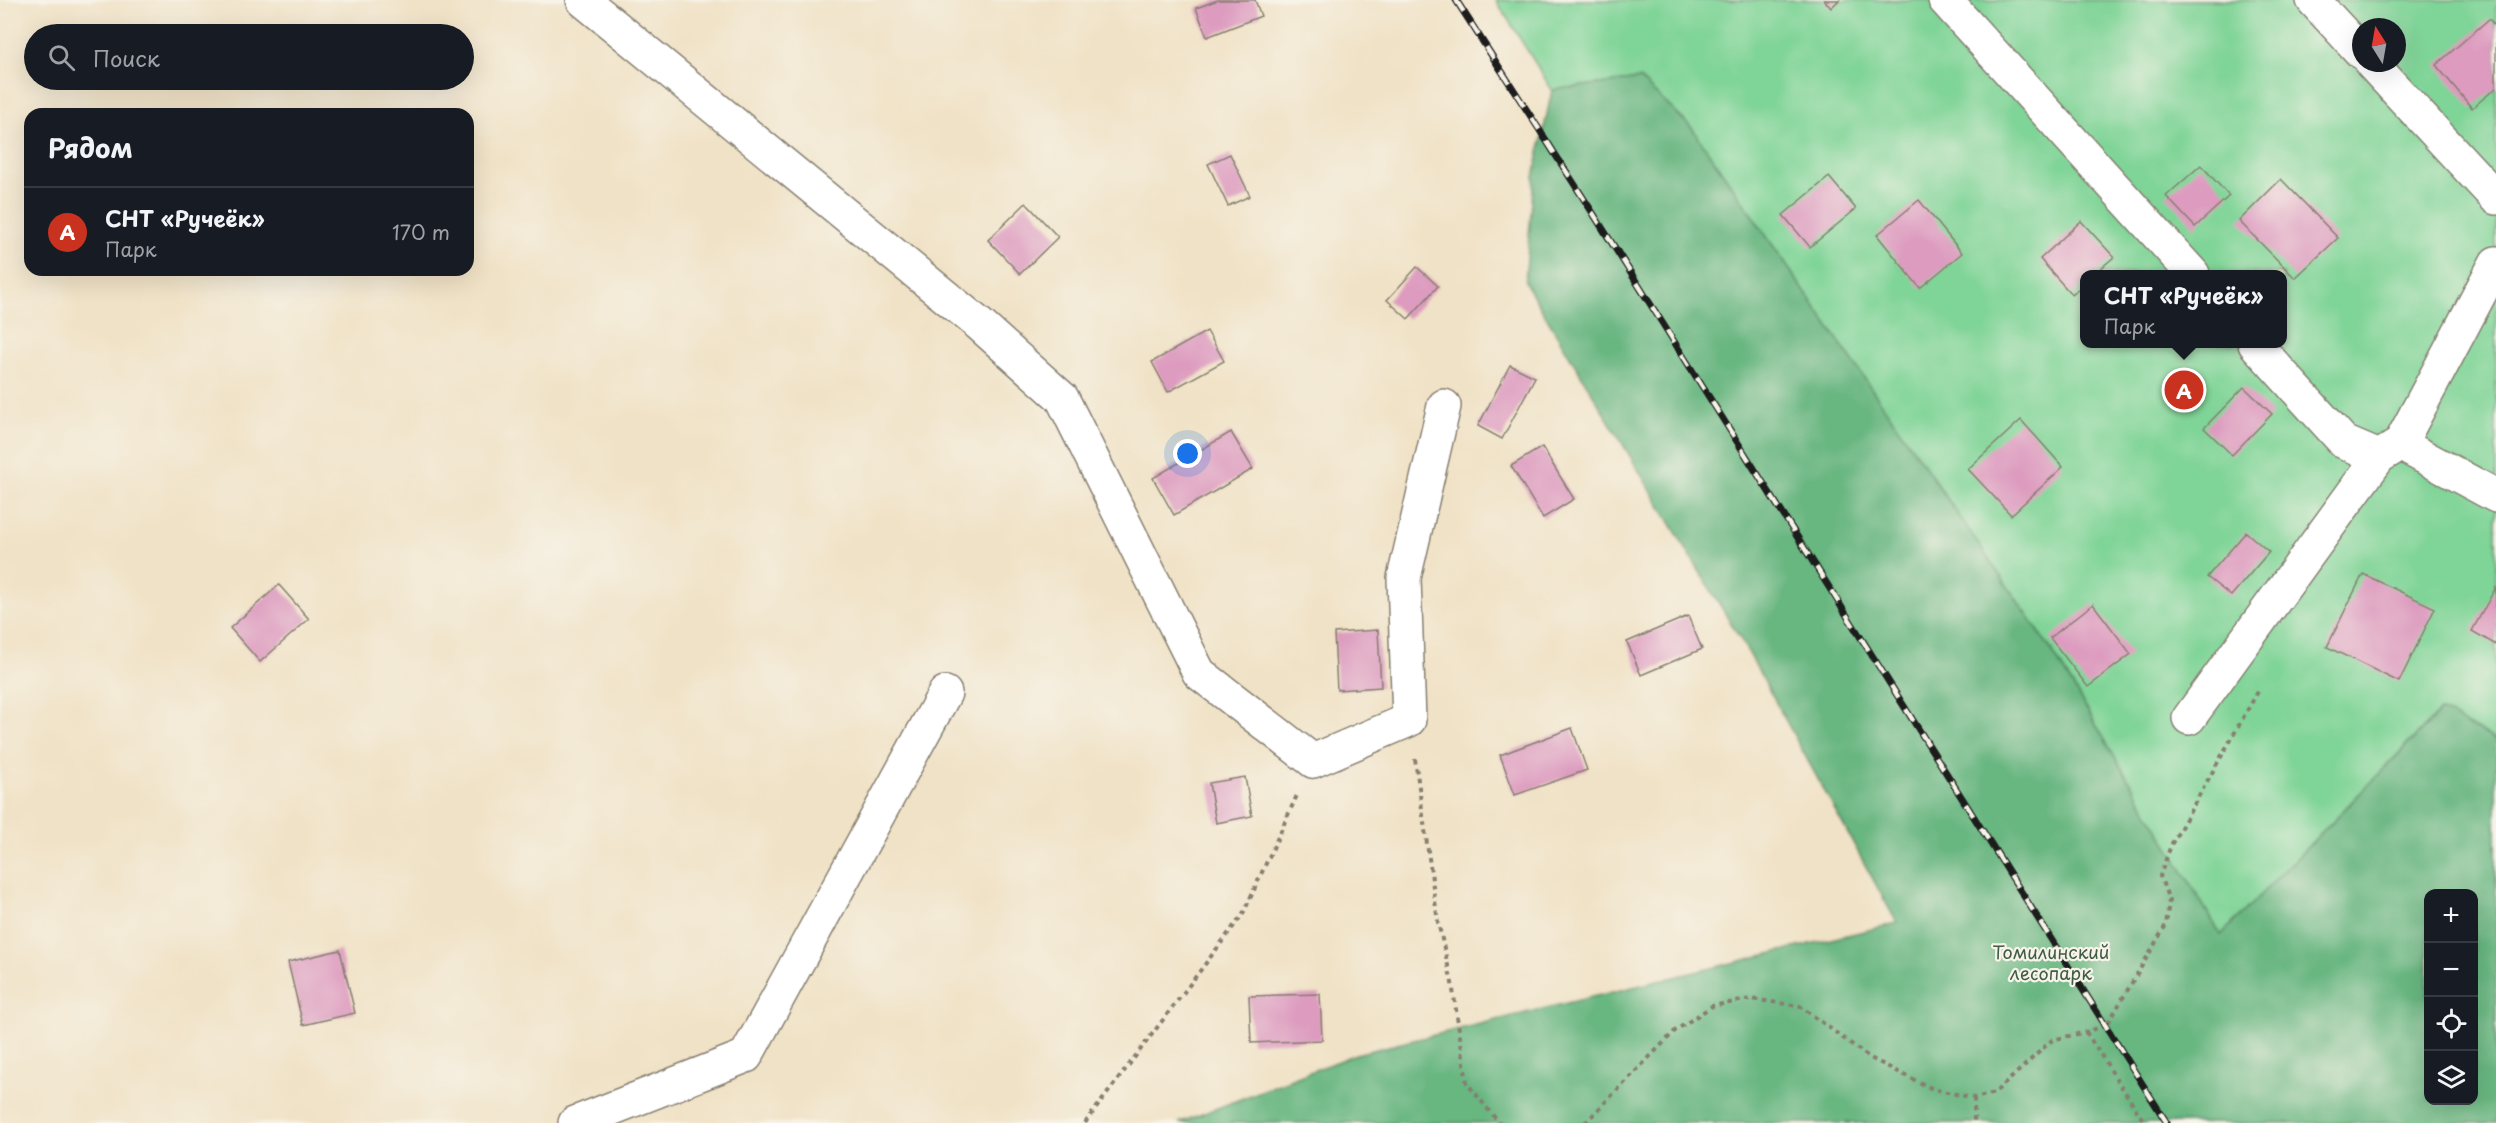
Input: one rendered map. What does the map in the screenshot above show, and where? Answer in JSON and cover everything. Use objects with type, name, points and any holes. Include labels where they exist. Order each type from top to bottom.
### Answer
[{"type":"street","points":[[584,0],[978,324],[1062,398],[1199,673],[1313,761],[1409,720],[1404,578],[1444,406]]},
{"type":"street","points":[[1945,0],[2189,270]]},
{"type":"street","points":[[2313,0],[2352,42]]},
{"type":"street","points":[[2379,72],[2496,198]]},
{"type":"street","points":[[2189,718],[2390,451],[2496,263]]},
{"type":"street","points":[[2259,348],[2344,442],[2390,451],[2496,496]]},
{"type":"street","points":[[575,1123],[746,1056],[945,693]]},
{"type":"path","points":[[1585,1123],[1676,1030],[1712,1006],[1751,999],[1800,1006],[1870,1058],[1933,1089],[1974,1098],[1995,1093],[2052,1040],[2107,1025],[2166,925],[2169,900],[2160,876],[2170,844],[2265,680]]},
{"type":"path","points":[[1409,720],[1438,922],[1452,983],[1467,1083],[1499,1123]]},
{"type":"path","points":[[1085,1123],[1243,914],[1313,761]]},
{"type":"path","points":[[2086,1032],[2145,1123]]},
{"type":"path","points":[[1974,1098],[1974,1123]]},
{"type":"green space","points":[[1496,0],[2496,0],[2496,740],[2440,711],[2221,936],[2052,651],[1692,128],[1640,79],[1552,90]]},
{"type":"green space","name":"Томилинский лесопарк","points":[[1640,79],[1692,128],[2052,651],[2221,935],[2441,711],[2496,740],[2496,1123],[1179,1123],[1356,1054],[1897,923],[1747,650],[1525,282],[1534,177],[1552,90]]},
{"type":"building","points":[[1218,0],[1255,0],[1261,16],[1207,37],[1196,8]]},
{"type":"building","points":[[1824,0],[1839,0],[1831,8]]},
{"type":"building","points":[[2489,19],[2496,27],[2496,88],[2472,108],[2436,65]]},
{"type":"building","points":[[1230,154],[1250,196],[1228,206],[1208,164]]},
{"type":"building","points":[[2201,165],[2229,196],[2195,227],[2166,196]]},
{"type":"building","points":[[1829,177],[1856,209],[1810,247],[1783,215]]},
{"type":"building","points":[[2281,179],[2338,238],[2295,278],[2239,221]]},
{"type":"building","points":[[1919,200],[1962,253],[1920,288],[1877,235]]},
{"type":"building","points":[[1026,203],[1058,237],[1020,274],[988,240]]},
{"type":"building","points":[[2081,221],[2114,257],[2099,270],[2080,270],[2080,288],[2072,295],[2040,259]]},
{"type":"building","points":[[1417,267],[1438,286],[1408,319],[1387,300]]},
{"type":"building","points":[[1207,331],[1224,361],[1168,392],[1152,362]]},
{"type":"building","points":[[1510,365],[1535,377],[1502,439],[1478,426]]},
{"type":"building","points":[[2244,387],[2272,414],[2232,455],[2204,428]]},
{"type":"building","points":[[2021,420],[2063,467],[2011,515],[1968,469]]},
{"type":"building","points":[[1231,432],[1253,469],[1174,515],[1153,478]]},
{"type":"building","points":[[1542,447],[1574,499],[1543,518],[1511,466]]},
{"type":"building","points":[[2246,532],[2269,552],[2231,596],[2207,577]]},
{"type":"building","points":[[2363,574],[2435,608],[2399,682],[2327,647]]},
{"type":"building","points":[[279,585],[309,619],[260,662],[230,628]]},
{"type":"building","points":[[2496,587],[2496,645],[2472,631]]},
{"type":"building","points":[[2093,604],[2131,654],[2088,687],[2050,638]]},
{"type":"building","points":[[1688,616],[1702,649],[1641,675],[1627,642]]},
{"type":"building","points":[[1378,630],[1381,687],[1337,690],[1334,633]]},
{"type":"building","points":[[1572,728],[1587,770],[1515,795],[1500,755]]},
{"type":"building","points":[[1245,777],[1252,816],[1216,823],[1209,783]]},
{"type":"building","points":[[340,950],[355,1013],[303,1025],[288,962]]},
{"type":"building","points":[[1320,994],[1322,1040],[1251,1043],[1249,996]]},
{"type":"railway","points":[[1456,0],[2167,1123]]},
{"type":"place","name":"СНТ «Ручеёк»","points":[[2184,390]]}]
